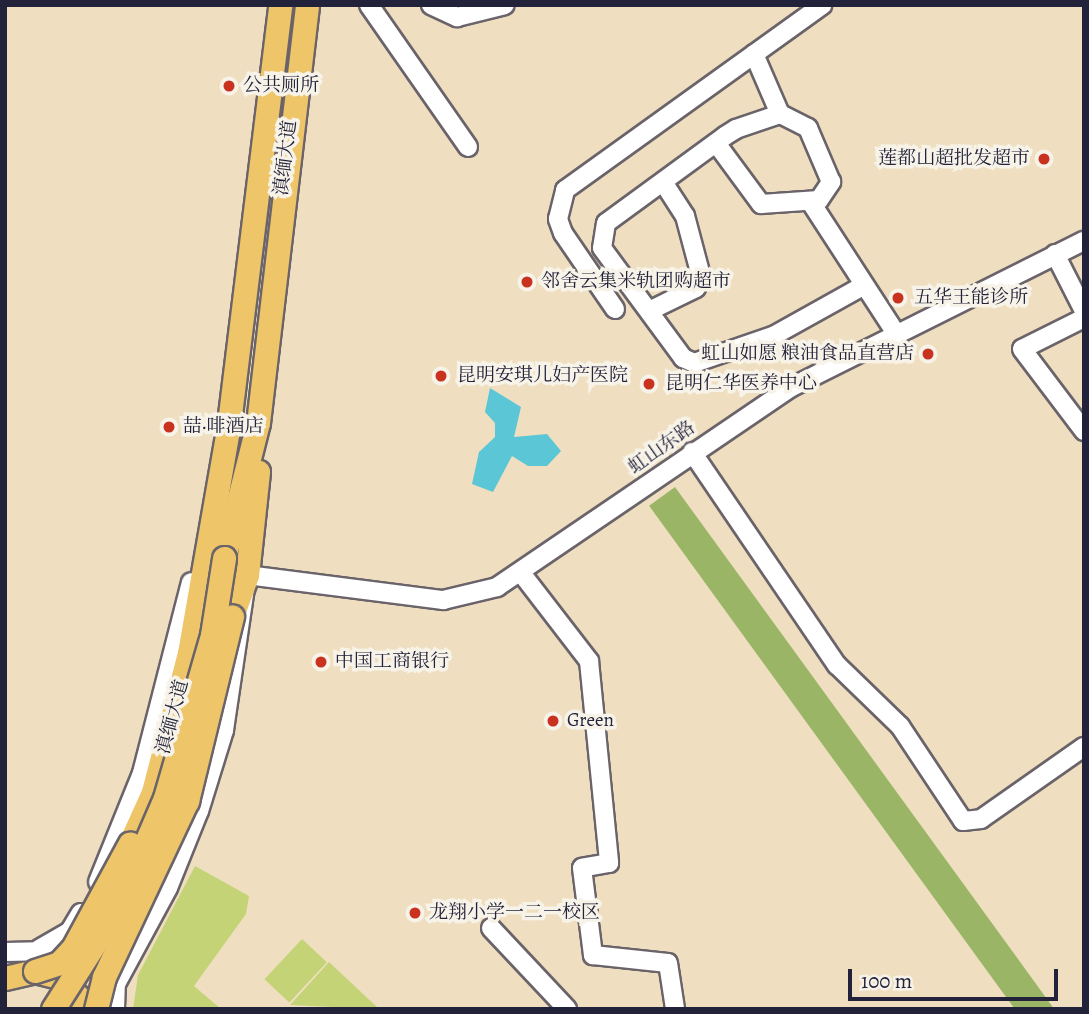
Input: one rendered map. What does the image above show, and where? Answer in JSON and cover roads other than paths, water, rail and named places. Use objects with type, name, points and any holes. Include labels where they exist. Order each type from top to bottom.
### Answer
[{"type":"main road","name":"滇缅大道","points":[[5,978],[59,963],[100,906],[153,792],[189,653],[229,424],[280,5]]},
{"type":"main road","name":"滇缅大道","points":[[100,1000],[187,802],[232,617],[247,575],[258,423],[307,5]]},
{"type":"main road","points":[[300,54],[318,5]]},
{"type":"main road","points":[[274,50],[293,42],[300,54]]},
{"type":"main road","name":"滇缅大道","points":[[52,1009],[118,908],[165,798],[212,635],[224,558],[258,423]]},
{"type":"main road","name":"滇缅大道","points":[[224,558],[229,424]]},
{"type":"main road","points":[[34,971],[59,977],[90,1009]]},
{"type":"street","points":[[369,5],[468,147]]},
{"type":"street","points":[[431,5],[457,17],[505,5]]},
{"type":"street","points":[[615,309],[563,233],[558,219],[565,190],[822,5]]},
{"type":"street","points":[[716,144],[761,204],[810,201],[825,195],[830,174],[808,128],[780,114],[754,54]]},
{"type":"street","points":[[780,114],[716,144],[606,223],[600,235],[602,248],[649,312],[694,363],[773,336],[863,286]]},
{"type":"street","points":[[649,312],[696,288],[701,276],[685,216],[663,182]]},
{"type":"street","points":[[810,201],[897,335]]},
{"type":"street","name":"虹山东路","points":[[247,575],[443,600],[468,598],[522,574],[692,452],[800,382],[1084,242]]},
{"type":"street","points":[[1055,254],[1084,311]]},
{"type":"street","points":[[1084,318],[1022,349],[1084,431]]},
{"type":"street","points":[[692,452],[836,665],[900,726],[963,821],[981,820],[1084,747]]},
{"type":"street","points":[[5,952],[46,950],[70,931],[120,833],[173,666],[220,474]]},
{"type":"street","points":[[522,574],[589,661],[609,863],[582,868],[593,955],[668,963],[675,1009]]},
{"type":"street","points":[[100,1000],[114,1009],[116,984],[168,888],[199,811],[226,720],[247,575]]},
{"type":"street","points":[[491,928],[562,1007]]},
{"type":"water","points":[[490,388],[521,407],[514,437],[547,434],[561,451],[547,466],[528,466],[512,456],[493,492],[472,484],[479,452],[495,437],[495,423],[485,412]]},
{"type":"place","name":"公共厕所","points":[[229,86]]},
{"type":"place","name":"莲都山超批发超市","points":[[1044,159]]},
{"type":"place","name":"邻舍云集米轨团购超市","points":[[527,282]]},
{"type":"place","name":"五华王能诊所","points":[[898,298]]},
{"type":"place","name":"虹山如愿 粮油食品直营店","points":[[928,354]]},
{"type":"place","name":"昆明安琪儿妇产医院","points":[[441,376]]},
{"type":"place","name":"昆明仁华医养中心","points":[[649,384]]},
{"type":"place","name":"喆·啡酒店","points":[[169,427]]},
{"type":"place","name":"中国工商银行","points":[[321,662]]},
{"type":"place","name":"Green","points":[[553,721]]},
{"type":"place","name":"龙翔小学一二一校区","points":[[415,913]]}]
